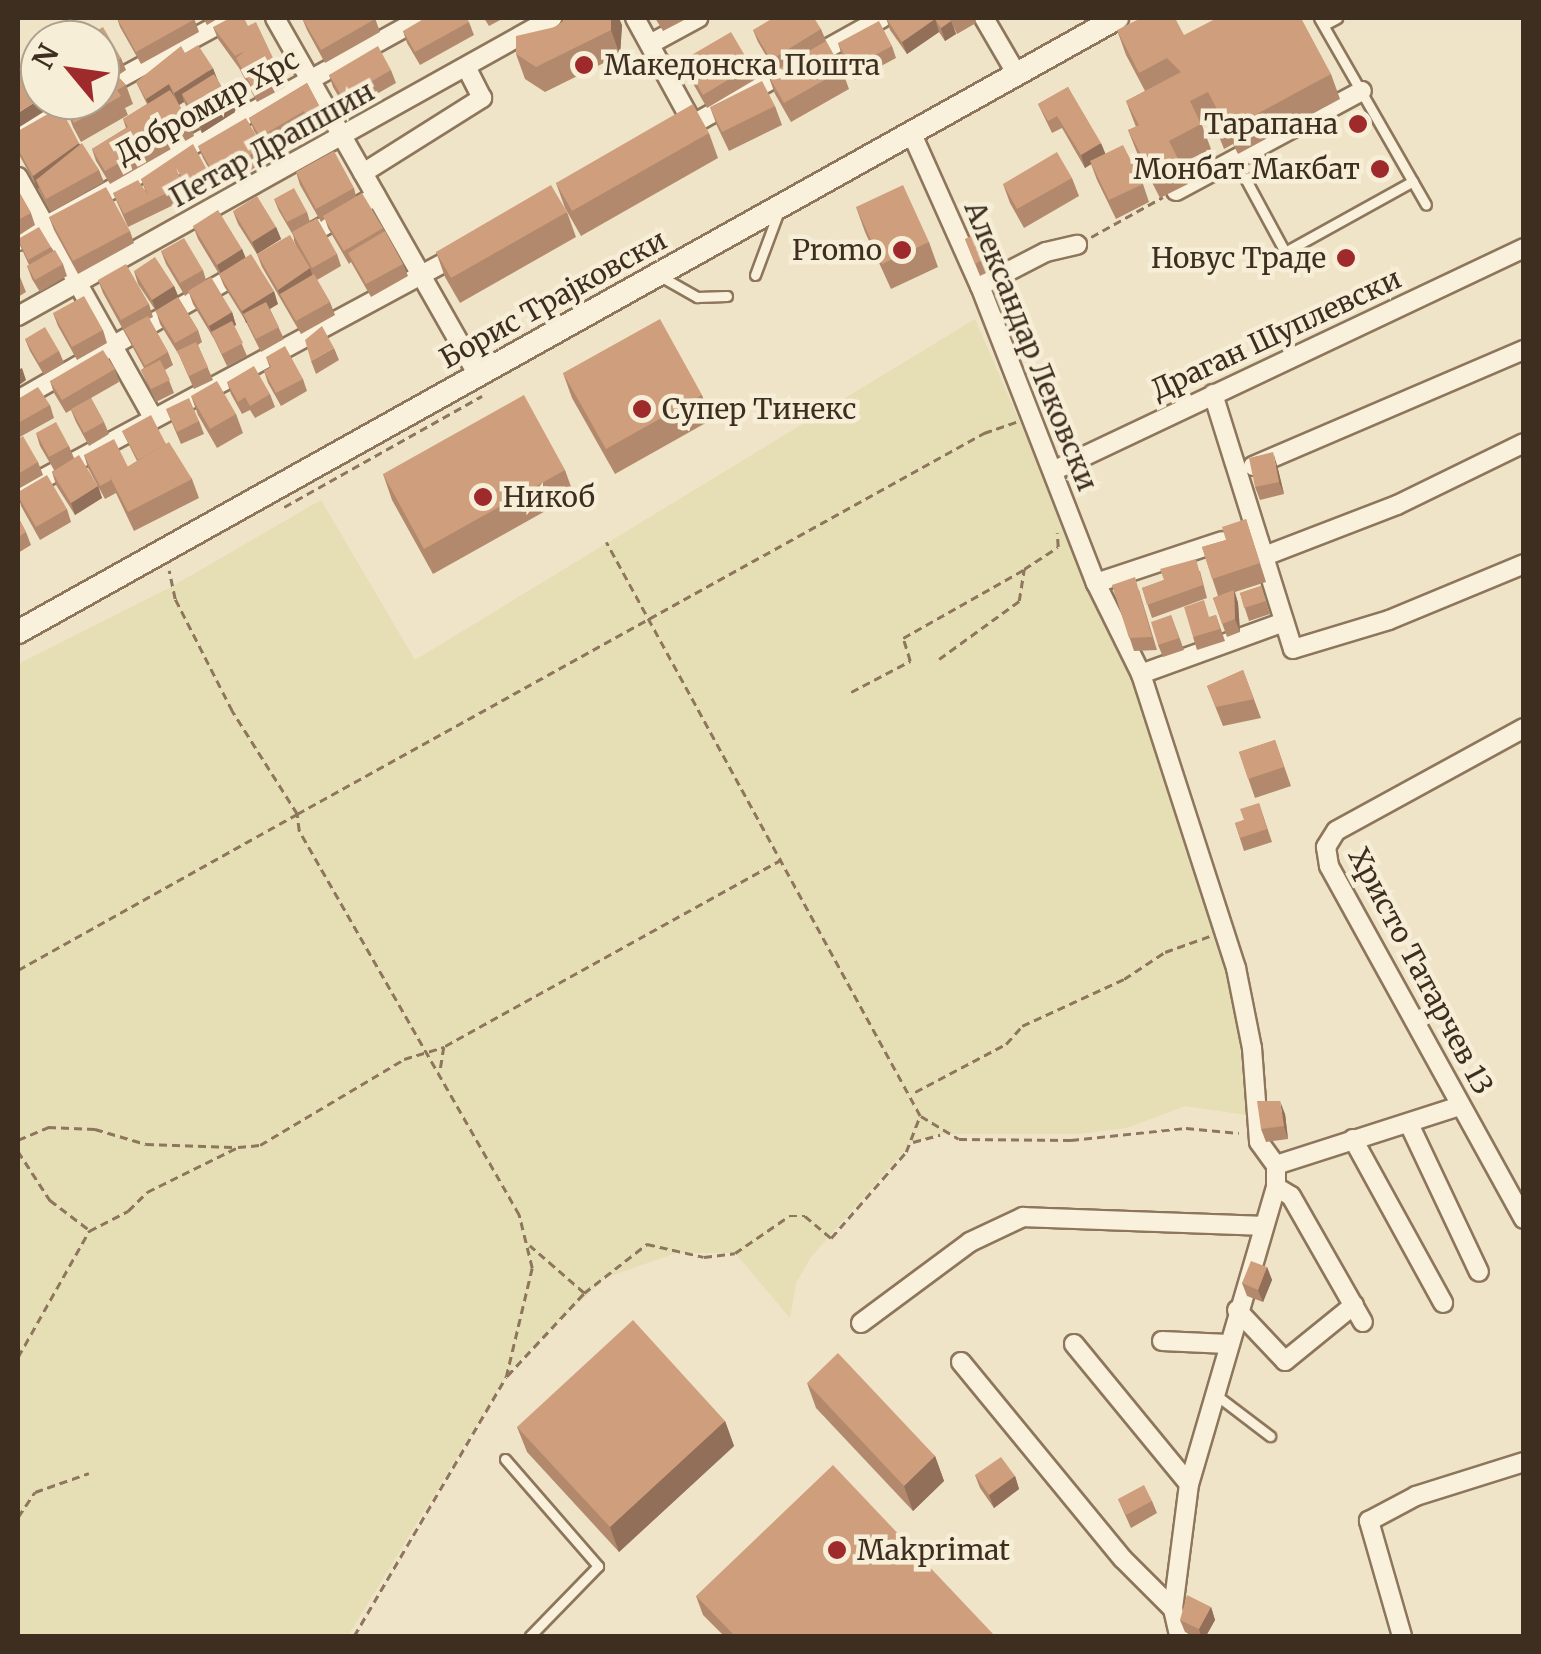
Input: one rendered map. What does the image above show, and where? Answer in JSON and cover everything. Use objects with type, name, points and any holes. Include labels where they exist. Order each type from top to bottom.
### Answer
[{"type":"street","points":[[120,78],[231,18]]},
{"type":"street","points":[[276,18],[483,384]]},
{"type":"street","name":"Добромир Хрс","points":[[18,240],[422,18]]},
{"type":"street","name":"Петар Драпшин","points":[[18,316],[552,18]]},
{"type":"street","points":[[635,18],[693,124]]},
{"type":"street","points":[[650,44],[698,18]]},
{"type":"street","points":[[659,143],[882,18]]},
{"type":"street","points":[[984,18],[1016,73]]},
{"type":"street","name":"Борис Трајковски","points":[[18,632],[483,384],[658,274],[1117,18]]},
{"type":"street","points":[[364,174],[482,98],[466,66]]},
{"type":"street","points":[[1176,192],[1362,91]]},
{"type":"street","points":[[18,134],[43,120]]},
{"type":"street","name":"Александар Лековски","points":[[911,132],[980,286],[1096,584],[1142,674],[1226,931],[1248,1020],[1257,1133]]},
{"type":"street","points":[[18,178],[153,418]]},
{"type":"street","points":[[294,242],[376,196]]},
{"type":"street","points":[[18,492],[489,238]]},
{"type":"street","points":[[980,286],[1046,252],[1077,245]]},
{"type":"street","name":"Драган Шуплевски","points":[[1053,471],[1524,248]]},
{"type":"street","points":[[18,400],[261,261]]},
{"type":"street","points":[[1238,471],[1524,350]]},
{"type":"street","points":[[1213,394],[1281,624],[1293,650],[1389,620],[1524,564]]},
{"type":"street","points":[[1262,557],[1397,505],[1524,443]]},
{"type":"street","points":[[1096,584],[1256,530]]},
{"type":"street","points":[[1142,674],[1281,624]]},
{"type":"street","name":"Христо Татарчев 13","points":[[1524,728],[1336,830],[1326,848],[1329,866],[1524,1219]]},
{"type":"street","points":[[1276,1165],[1352,1139],[1410,1126],[1460,1106]]},
{"type":"street","points":[[1410,1126],[1479,1272]]},
{"type":"street","points":[[1179,1636],[1173,1609],[1189,1484],[1276,1187],[1276,1165],[1257,1133]]},
{"type":"street","points":[[1352,1139],[1443,1304]]},
{"type":"street","points":[[1237,1310],[1285,1361],[1359,1313],[1291,1196],[1276,1187]]},
{"type":"street","points":[[861,1323],[970,1242],[1023,1217],[1264,1226]]},
{"type":"street","points":[[1162,1340],[1228,1344]]},
{"type":"street","points":[[1074,1344],[1189,1484]]},
{"type":"street","points":[[961,1362],[1123,1559],[1173,1609]]},
{"type":"street","points":[[1402,1636],[1368,1521],[1416,1496],[1524,1462]]},
{"type":"lane","points":[[1337,18],[1322,21],[1426,205]]},
{"type":"lane","points":[[1245,178],[1285,252],[1413,181]]},
{"type":"lane","points":[[755,275],[780,206]]},
{"type":"lane","points":[[658,274],[696,298],[728,296]]},
{"type":"lane","points":[[1214,1393],[1270,1436]]},
{"type":"lane","points":[[505,1459],[598,1566],[530,1636]]},
{"type":"path","points":[[1077,245],[1176,192]]},
{"type":"path","points":[[273,513],[483,384]]},
{"type":"path","points":[[18,970],[984,432],[1033,421]]},
{"type":"path","points":[[852,692],[910,661],[902,638],[1058,547],[1057,530]]},
{"type":"path","points":[[606,542],[913,1094],[920,1116],[942,1134]]},
{"type":"path","points":[[178,564],[168,569],[175,599],[232,711],[297,814],[299,831],[428,1052],[530,1246],[584,1292]]},
{"type":"path","points":[[939,659],[1019,600],[1024,570]]},
{"type":"path","points":[[18,1140],[48,1126],[94,1130],[146,1144],[260,1145],[344,1091],[444,1047],[782,858]]},
{"type":"path","points":[[913,1094],[1165,952],[1226,931]]},
{"type":"path","points":[[440,1074],[444,1047]]},
{"type":"path","points":[[354,1636],[506,1377],[584,1292],[647,1244],[704,1257],[735,1253],[789,1216],[806,1216],[831,1238],[912,1142],[920,1116]]},
{"type":"path","points":[[912,1142],[942,1134],[1071,1140],[1186,1128],[1257,1133]]},
{"type":"path","points":[[18,1357],[89,1231],[128,1211],[147,1192],[238,1147]]},
{"type":"path","points":[[18,1151],[50,1200],[89,1231]]},
{"type":"path","points":[[506,1377],[532,1268],[530,1246]]},
{"type":"path","points":[[18,1517],[35,1492],[89,1473]]},
{"type":"path","points":[[18,1504],[26,1508]]},
{"type":"shaded area","points":[[975,319],[1143,706],[1209,904],[1238,1028],[1246,1115],[1185,1106],[1127,1128],[1080,1134],[942,1134],[912,1142],[811,1257],[796,1283],[790,1318],[735,1253],[676,1253],[605,1278],[512,1367],[348,1636],[18,1636],[18,664],[171,587],[321,500],[415,660]]},
{"type":"building","points":[[117,18],[195,19],[136,52]]},
{"type":"building","points":[[230,18],[244,18],[248,26],[256,22],[281,75],[253,89],[236,58],[245,51],[235,56],[213,27]]},
{"type":"building","points":[[302,18],[375,18],[375,19],[321,50]]},
{"type":"building","points":[[425,18],[467,18],[469,22],[415,52],[403,31]]},
{"type":"building","points":[[567,18],[611,18],[611,30],[536,67],[516,54],[516,36],[555,27]]},
{"type":"building","points":[[773,18],[814,18],[821,29],[771,60],[753,30]]},
{"type":"building","points":[[886,18],[949,18],[951,21],[941,28],[935,19],[902,42]]},
{"type":"building","points":[[1141,18],[1175,18],[1184,35],[1217,18],[1301,18],[1331,74],[1229,129],[1224,119],[1215,124],[1211,117],[1219,113],[1208,92],[1190,101],[1201,124],[1169,141],[1178,159],[1151,173],[1128,130],[1139,125],[1126,101],[1181,72],[1167,58],[1139,73],[1117,30]]},
{"type":"building","points":[[879,21],[892,46],[851,68],[838,43]]},
{"type":"building","points":[[731,32],[751,66],[703,95],[683,60]]},
{"type":"building","points":[[826,41],[842,70],[784,103],[768,75]]},
{"type":"building","points":[[198,45],[213,68],[174,93],[169,84],[146,99],[136,82],[181,46],[185,53]]},
{"type":"building","points":[[378,46],[391,70],[343,98],[329,75]]},
{"type":"building","points":[[20,68],[18,113],[18,69]]},
{"type":"building","points":[[214,74],[230,100],[198,120],[182,94]]},
{"type":"building","points":[[762,81],[775,106],[722,132],[710,107]]},
{"type":"building","points":[[307,83],[323,113],[309,120],[304,111],[260,137],[249,118]]},
{"type":"building","points":[[1068,87],[1101,143],[1081,155],[1057,116],[1048,121],[1038,104]]},
{"type":"building","points":[[170,90],[190,123],[105,171],[92,149],[128,127],[123,119]]},
{"type":"building","points":[[693,104],[709,133],[572,211],[556,183]]},
{"type":"building","points":[[246,118],[263,147],[215,176],[198,146]]},
{"type":"building","points":[[37,120],[67,120],[79,143],[33,176],[18,149],[18,131]]},
{"type":"building","points":[[82,143],[99,170],[46,199],[36,180]]},
{"type":"building","points":[[193,144],[207,170],[185,182],[176,168],[183,185],[124,214],[113,193],[138,180],[148,195],[141,179]]},
{"type":"building","points":[[1123,145],[1143,184],[1109,200],[1090,161]]},
{"type":"building","points":[[334,151],[354,188],[316,209],[296,172]]},
{"type":"building","points":[[1057,152],[1072,178],[1017,209],[1003,184]]},
{"type":"building","points":[[551,185],[567,212],[451,278],[436,252]]},
{"type":"building","points":[[903,185],[929,242],[882,264],[856,207]]},
{"type":"building","points":[[106,187],[130,231],[73,261],[49,217]]},
{"type":"building","points":[[294,188],[307,212],[287,222],[274,199]]},
{"type":"building","points":[[18,190],[31,213],[18,220]]},
{"type":"building","points":[[362,193],[383,228],[344,251],[323,216]]},
{"type":"building","points":[[257,196],[276,227],[252,242],[233,211]]},
{"type":"building","points":[[218,210],[242,249],[217,265],[193,226]]},
{"type":"building","points":[[317,218],[337,254],[312,268],[292,232]]},
{"type":"building","points":[[991,225],[999,242],[984,249],[987,257],[975,264],[965,239]]},
{"type":"building","points":[[39,227],[51,247],[28,260],[18,239]]},
{"type":"building","points":[[385,231],[403,264],[366,284],[348,253]]},
{"type":"building","points":[[290,235],[310,268],[278,290],[257,254]]},
{"type":"building","points":[[184,238],[203,270],[180,283],[161,251]]},
{"type":"building","points":[[55,250],[63,264],[35,280],[27,266]]},
{"type":"building","points":[[251,254],[274,291],[242,311],[219,274]]},
{"type":"building","points":[[155,257],[174,286],[152,300],[134,271]]},
{"type":"building","points":[[126,264],[149,304],[121,320],[98,280]]},
{"type":"building","points":[[314,274],[330,302],[296,321],[280,294]]},
{"type":"building","points":[[211,277],[232,312],[209,326],[188,291]]},
{"type":"building","points":[[84,296],[103,330],[72,347],[53,313]]},
{"type":"building","points":[[178,297],[198,330],[175,343],[155,311]]},
{"type":"building","points":[[266,302],[279,327],[256,339],[243,314]]},
{"type":"building","points":[[148,316],[168,352],[145,366],[124,329]]},
{"type":"building","name":"Супер Тинекс","points":[[660,319],[702,395],[606,449],[563,373]]},
{"type":"building","points":[[232,321],[243,343],[222,354],[211,332]]},
{"type":"building","points":[[322,326],[334,348],[311,361],[305,340]]},
{"type":"building","points":[[45,327],[59,351],[39,363],[25,339]]},
{"type":"building","points":[[196,342],[208,367],[189,376],[177,351]]},
{"type":"building","points":[[285,346],[303,379],[276,393],[264,371],[271,367],[266,357]]},
{"type":"building","points":[[103,350],[115,369],[62,400],[50,381]]},
{"type":"building","points":[[160,360],[170,380],[151,389],[141,370]]},
{"type":"building","points":[[254,366],[270,394],[250,406],[245,397],[238,402],[227,382]]},
{"type":"building","points":[[217,381],[236,414],[210,429],[191,396]]},
{"type":"building","points":[[38,387],[50,405],[18,423],[18,399]]},
{"type":"building","name":"Никоб","points":[[524,395],[565,470],[424,549],[383,474]]},
{"type":"building","points":[[91,398],[104,422],[84,433],[71,409]]},
{"type":"building","points":[[189,398],[199,421],[177,432],[166,409]]},
{"type":"building","points":[[151,415],[166,444],[138,460],[122,431]]},
{"type":"building","points":[[56,422],[69,446],[49,457],[36,433]]},
{"type":"building","points":[[23,436],[38,462],[18,474],[18,439]]},
{"type":"building","points":[[114,439],[128,467],[100,486],[84,455]]},
{"type":"building","points":[[169,442],[192,479],[128,512],[110,477]]},
{"type":"building","points":[[1273,452],[1279,482],[1255,487],[1249,458]]},
{"type":"building","points":[[79,455],[98,486],[71,503],[52,472]]},
{"type":"building","points":[[47,475],[67,509],[36,527],[18,492]]},
{"type":"building","points":[[18,517],[26,532],[18,537]]},
{"type":"building","points":[[1246,519],[1260,563],[1212,579],[1202,547],[1226,540],[1222,527]]},
{"type":"building","points":[[1196,559],[1203,585],[1147,605],[1142,588],[1164,580],[1160,569]]},
{"type":"building","points":[[1135,577],[1152,637],[1129,638],[1112,585]]},
{"type":"building","points":[[1261,586],[1266,601],[1244,608],[1240,593]]},
{"type":"building","points":[[1234,590],[1235,619],[1222,624],[1213,598]]},
{"type":"building","points":[[1204,600],[1209,617],[1216,615],[1220,629],[1193,637],[1184,607]]},
{"type":"building","points":[[1171,615],[1179,638],[1158,645],[1151,622]]},
{"type":"building","points":[[1243,670],[1254,699],[1216,707],[1207,686]]},
{"type":"building","points":[[1275,740],[1284,767],[1248,779],[1239,752]]},
{"type":"building","points":[[1259,803],[1267,829],[1240,838],[1235,823],[1244,820],[1240,809]]},
{"type":"building","points":[[1257,1101],[1280,1101],[1284,1126],[1261,1129]]},
{"type":"building","points":[[1251,1261],[1267,1267],[1258,1290],[1242,1283]]},
{"type":"building","points":[[633,1320],[725,1421],[610,1527],[517,1427]]},
{"type":"building","points":[[838,1353],[935,1456],[904,1486],[807,1383]]},
{"type":"building","points":[[1001,1457],[1015,1476],[989,1495],[975,1475]]},
{"type":"building","name":"Makprimat","points":[[833,1465],[995,1636],[735,1636],[696,1596]]},
{"type":"building","points":[[1144,1485],[1152,1501],[1126,1515],[1118,1499]]},
{"type":"building","points":[[1187,1595],[1211,1607],[1199,1629],[1180,1620]]},
{"type":"place","name":"Македонска Пошта","points":[[584,65]]},
{"type":"place","name":"Тарапана","points":[[1358,124]]},
{"type":"place","name":"Монбат Макбат","points":[[1380,169]]},
{"type":"place","name":"Promo","points":[[902,250]]},
{"type":"place","name":"Новус Траде","points":[[1346,258]]},
{"type":"place","name":"Супер Тинекс","points":[[642,409]]},
{"type":"place","name":"Никоб","points":[[483,497]]},
{"type":"place","name":"Makprimat","points":[[837,1550]]}]
